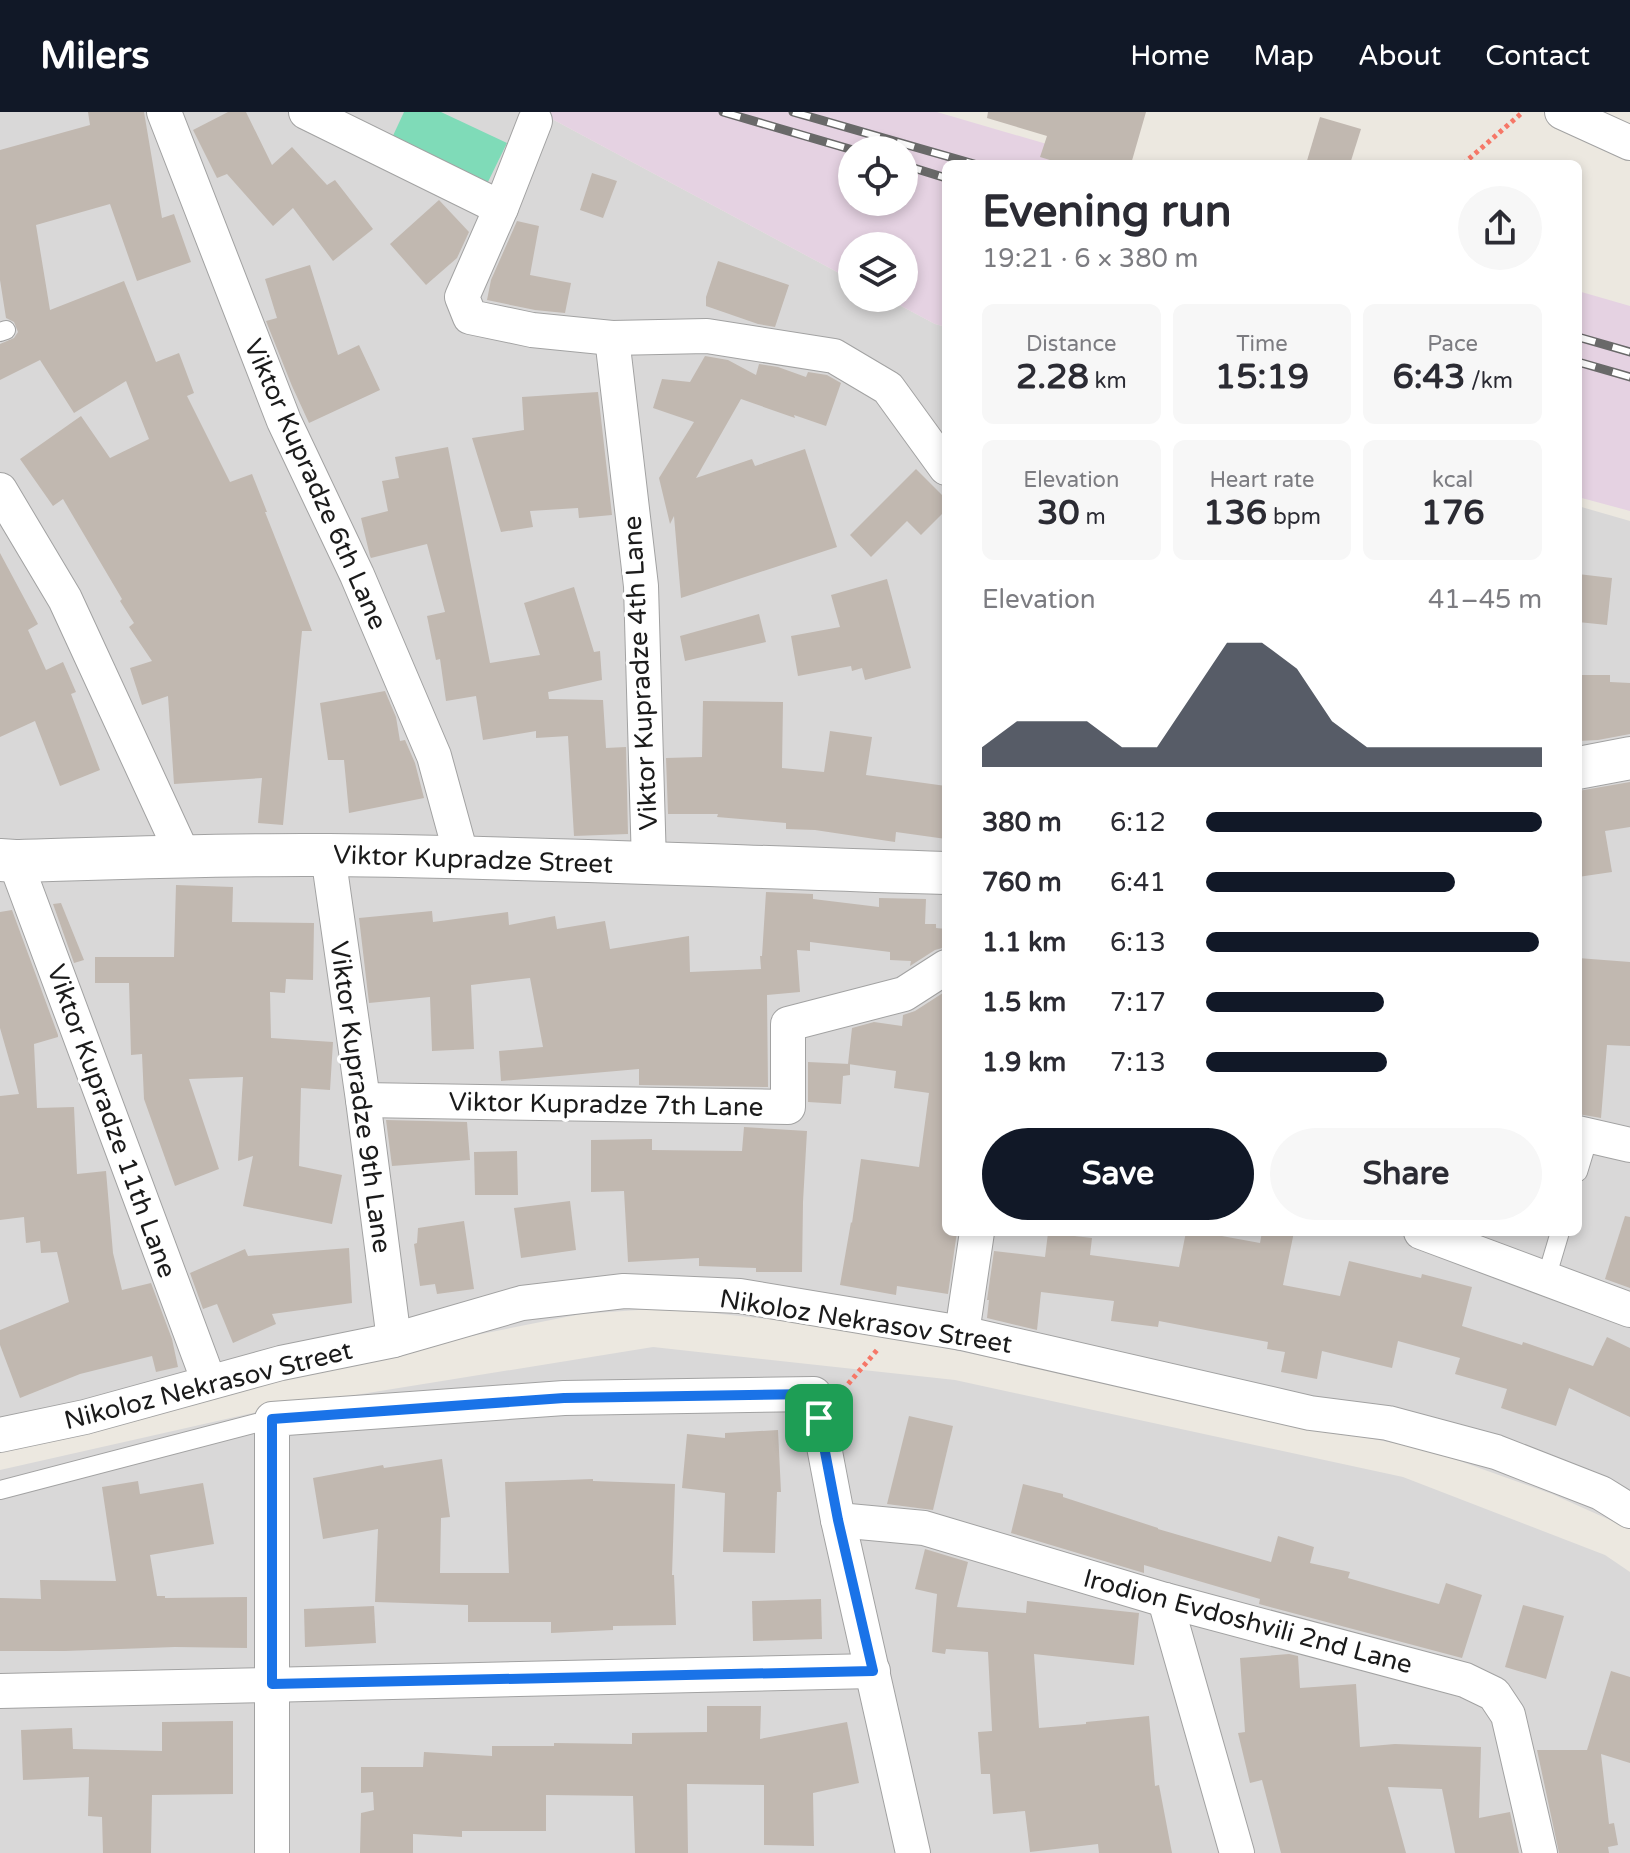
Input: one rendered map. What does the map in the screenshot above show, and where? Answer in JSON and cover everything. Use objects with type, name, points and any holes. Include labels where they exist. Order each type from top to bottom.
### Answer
[{"type":"street","name":"Viktor Kupradze 6th Lane","points":[[164,112],[284,421],[357,575],[434,756],[462,858]]},
{"type":"street","points":[[306,112],[501,208]]},
{"type":"street","points":[[1562,112],[1630,143]]},
{"type":"street","points":[[535,121],[462,297],[470,317],[532,330],[612,338],[707,336],[834,356],[888,388],[942,462]]},
{"type":"street","name":"Viktor Kupradze 4th Lane","points":[[612,338],[641,586],[649,864]]},
{"type":"street","points":[[0,490],[65,599],[183,855]]},
{"type":"street","points":[[1582,767],[1630,758]]},
{"type":"street","name":"Viktor Kupradze Street","points":[[8,860],[328,855],[942,873]]},
{"type":"street","name":"Viktor Kupradze 9th Lane","points":[[328,855],[394,1340]]},
{"type":"street","name":"Viktor Kupradze 11th Lane","points":[[8,860],[209,1382]]},
{"type":"street","name":"Viktor Kupradze 7th Lane","points":[[363,1100],[788,1107],[788,1024],[904,994],[942,970]]},
{"type":"street","points":[[1583,1134],[1630,1145]]},
{"type":"street","points":[[962,1333],[976,1236]]},
{"type":"street","points":[[1432,1236],[1630,1310]]},
{"type":"street","name":"Nikoloz Nekrasov Street","points":[[0,1435],[85,1417],[281,1363],[394,1340],[522,1303],[624,1291],[740,1296],[962,1333],[1310,1413],[1388,1423],[1496,1452],[1601,1493],[1630,1511]]},
{"type":"street","points":[[272,1853],[272,1419],[564,1398],[814,1394],[838,1520],[913,1853]]},
{"type":"street","name":"Irodion Evdoshvili 2nd Lane","points":[[838,1520],[924,1528],[1165,1600],[1465,1680],[1494,1694],[1508,1715],[1540,1853]]},
{"type":"street","points":[[1165,1600],[1237,1853]]},
{"type":"street","points":[[0,1691],[873,1671]]},
{"type":"lane","points":[[1546,1279],[1559,1236]]},
{"type":"lane","points":[[0,1490],[272,1419]]},
{"type":"path","points":[[1468,160],[1523,112]]},
{"type":"path","points":[[819,1418],[876,1350],[904,1333],[904,1323]]},
{"type":"shaded area","points":[[0,112],[539,112],[838,272],[838,312],[912,312],[942,326],[942,1236],[1582,1236],[1582,507],[1630,521],[1630,1529],[1552,1494],[1429,1450],[856,1329],[667,1308],[581,1314],[396,1351],[127,1421],[0,1449]]},
{"type":"shaded area","points":[[539,112],[937,112],[1101,160],[942,160],[942,326],[912,312],[918,312],[918,232],[838,232],[838,272]]},
{"type":"shaded area","points":[[1582,292],[1630,306],[1630,511],[1582,498]]},
{"type":"shaded area","points":[[653,1347],[955,1380],[1403,1477],[1605,1555],[1630,1572],[1630,1853],[0,1853],[0,1470],[275,1408]]},
{"type":"green space","points":[[404,112],[441,112],[507,143],[486,186],[391,140]]},
{"type":"building","points":[[88,112],[144,112],[162,218],[174,214],[191,262],[137,281],[110,204],[36,225],[50,310],[124,281],[156,362],[179,353],[194,393],[187,396],[230,482],[252,474],[312,631],[302,631],[283,825],[258,823],[262,778],[174,784],[168,696],[142,705],[130,668],[152,661],[129,627],[134,623],[63,499],[53,506],[20,459],[81,416],[110,458],[149,439],[126,381],[74,413],[40,360],[0,380],[0,344],[14,338],[18,332],[14,322],[6,318],[0,280],[0,150],[90,125]]},
{"type":"building","points":[[228,112],[246,112],[272,165],[292,147],[327,185],[335,180],[373,229],[333,261],[293,208],[273,226],[227,174],[217,178],[193,130]]},
{"type":"building","points":[[988,112],[1146,112],[1132,160],[1050,160],[1040,157],[1047,136],[987,118]]},
{"type":"building","points":[[1320,117],[1361,129],[1351,160],[1307,160]]},
{"type":"building","points":[[592,173],[617,181],[603,218],[580,210]]},
{"type":"building","points":[[439,200],[469,232],[457,258],[426,285],[390,244]]},
{"type":"building","points":[[517,221],[539,226],[530,275],[571,283],[565,313],[487,300],[491,280]]},
{"type":"building","points":[[718,261],[789,285],[775,327],[706,306]]},
{"type":"building","points":[[310,265],[338,355],[359,345],[380,390],[309,423],[266,321],[277,318],[265,279]]},
{"type":"building","points":[[705,356],[728,360],[756,375],[759,364],[806,377],[808,372],[827,375],[841,383],[826,426],[741,399],[696,478],[752,459],[755,466],[805,449],[837,547],[681,598],[674,516],[670,524],[659,478],[694,422],[653,408],[662,379],[690,382]]},
{"type":"building","points":[[598,392],[612,515],[579,518],[578,508],[530,511],[533,527],[501,532],[472,438],[524,430],[522,397]]},
{"type":"building","points":[[448,447],[490,663],[540,655],[524,603],[574,587],[594,652],[600,651],[602,680],[548,692],[549,699],[603,700],[606,748],[626,747],[628,834],[574,836],[568,736],[536,738],[536,731],[483,740],[476,696],[446,701],[440,659],[436,660],[427,616],[445,612],[427,544],[370,556],[361,518],[388,511],[382,481],[399,478],[395,457]]},
{"type":"building","points":[[916,469],[942,495],[942,514],[921,535],[907,521],[871,557],[850,535]]},
{"type":"building","points":[[0,553],[38,624],[28,630],[46,670],[63,662],[76,692],[71,694],[100,770],[60,786],[35,721],[0,737]]},
{"type":"building","points":[[1582,574],[1612,578],[1607,625],[1582,622]]},
{"type":"building","points":[[887,579],[911,668],[865,680],[862,668],[852,671],[851,666],[798,676],[791,636],[840,627],[831,595]]},
{"type":"building","points":[[759,614],[766,642],[685,661],[680,636]]},
{"type":"building","points":[[1582,675],[1610,675],[1610,682],[1630,683],[1630,734],[1582,741]]},
{"type":"building","points":[[385,691],[396,717],[400,741],[405,740],[415,763],[424,798],[349,813],[344,760],[328,760],[320,703]]},
{"type":"building","points":[[703,701],[783,702],[782,768],[824,772],[830,731],[872,737],[866,775],[942,785],[942,838],[896,832],[895,842],[815,830],[786,829],[786,823],[717,817],[718,814],[668,814],[666,758],[702,757]]},
{"type":"building","points":[[1630,782],[1630,827],[1605,831],[1612,872],[1582,876],[1582,790]]},
{"type":"building","points":[[176,885],[233,887],[232,922],[314,923],[313,980],[286,979],[285,993],[270,992],[271,1038],[333,1042],[330,1090],[301,1088],[299,1166],[342,1175],[332,1224],[243,1206],[253,1156],[238,1161],[243,1077],[189,1079],[219,1169],[175,1186],[144,1099],[142,1054],[131,1055],[129,983],[95,983],[95,957],[174,957]]},
{"type":"building","points":[[766,892],[813,894],[813,899],[879,907],[879,898],[926,899],[925,924],[936,924],[936,928],[942,929],[942,948],[910,966],[911,961],[890,960],[890,952],[810,942],[810,951],[797,950],[800,992],[767,995],[768,1087],[639,1085],[639,1069],[501,1081],[499,1051],[543,1047],[530,978],[471,985],[474,1049],[432,1051],[430,997],[369,1003],[359,918],[432,911],[433,922],[508,912],[509,925],[555,916],[557,929],[605,921],[610,949],[689,936],[690,972],[761,969]]},
{"type":"building","points":[[61,903],[84,960],[74,963],[53,904]]},
{"type":"building","points":[[12,910],[58,1035],[34,1044],[37,1108],[74,1107],[77,1174],[106,1171],[113,1253],[122,1290],[151,1283],[172,1339],[178,1367],[156,1372],[152,1356],[80,1374],[20,1398],[0,1345],[0,1330],[69,1302],[57,1252],[41,1253],[40,1241],[26,1243],[24,1217],[0,1220],[0,1096],[19,1094],[0,1028],[0,912]]},
{"type":"building","points":[[1582,958],[1630,962],[1630,1046],[1607,1045],[1601,1118],[1582,1115]]},
{"type":"building","points":[[942,994],[942,1236],[956,1236],[948,1294],[897,1286],[896,1295],[840,1285],[861,1159],[919,1167],[929,1093],[894,1088],[896,1071],[848,1064],[852,1028],[874,1022],[902,1026],[903,1015]]},
{"type":"building","points":[[808,1062],[850,1064],[850,1075],[843,1076],[841,1104],[808,1102]]},
{"type":"building","points":[[386,1120],[467,1122],[470,1160],[392,1166]]},
{"type":"building","points":[[744,1127],[807,1131],[802,1272],[756,1272],[756,1268],[699,1266],[699,1258],[628,1262],[624,1191],[591,1192],[591,1140],[652,1139],[652,1150],[742,1151]]},
{"type":"building","points":[[517,1151],[518,1195],[475,1195],[474,1152]]},
{"type":"building","points":[[570,1201],[576,1250],[521,1258],[514,1208]]},
{"type":"building","points":[[1625,1216],[1630,1217],[1630,1288],[1605,1279]]},
{"type":"building","points":[[464,1221],[474,1289],[437,1294],[435,1284],[420,1286],[414,1244],[417,1243],[418,1228]]},
{"type":"building","points":[[1048,1236],[1092,1238],[1090,1255],[1179,1267],[1185,1236],[1222,1236],[1260,1243],[1261,1236],[1293,1236],[1283,1285],[1340,1296],[1349,1261],[1472,1287],[1462,1326],[1522,1345],[1523,1342],[1593,1366],[1607,1337],[1630,1348],[1630,1417],[1569,1388],[1556,1426],[1501,1408],[1507,1389],[1455,1374],[1460,1358],[1398,1341],[1392,1368],[1322,1351],[1317,1379],[1281,1372],[1285,1352],[1267,1349],[1268,1342],[1159,1321],[1158,1327],[1111,1321],[1114,1301],[1041,1292],[1037,1330],[987,1318],[994,1251],[1045,1257]]},
{"type":"building","points":[[349,1248],[352,1303],[272,1314],[276,1324],[233,1343],[217,1304],[203,1309],[190,1273],[245,1249],[248,1256]]},
{"type":"building","points":[[909,1416],[953,1426],[933,1510],[887,1504]]},
{"type":"building","points":[[778,1430],[781,1492],[777,1492],[775,1553],[723,1552],[725,1493],[682,1488],[687,1434],[725,1438],[725,1433]]},
{"type":"building","points":[[442,1459],[450,1517],[441,1518],[440,1573],[509,1573],[505,1482],[593,1479],[675,1484],[672,1575],[676,1625],[613,1626],[613,1630],[551,1633],[551,1622],[468,1622],[468,1605],[375,1602],[378,1529],[323,1539],[313,1478],[383,1465],[384,1468]]},
{"type":"building","points":[[138,1481],[140,1494],[203,1483],[214,1544],[150,1555],[157,1596],[247,1597],[247,1648],[0,1651],[0,1598],[41,1599],[40,1580],[116,1581],[102,1487]]},
{"type":"building","points":[[1023,1484],[1063,1494],[1063,1497],[1158,1529],[1271,1562],[1278,1536],[1314,1547],[1310,1563],[1350,1572],[1348,1578],[1439,1604],[1446,1583],[1482,1595],[1462,1658],[1259,1604],[1260,1599],[1144,1565],[1144,1573],[1011,1533]]},
{"type":"building","points":[[925,1549],[968,1562],[957,1607],[1026,1613],[1027,1601],[1139,1613],[1134,1665],[1034,1654],[1039,1728],[1149,1716],[1155,1786],[1159,1785],[1172,1853],[1099,1853],[1098,1844],[1030,1852],[1025,1811],[993,1814],[990,1774],[981,1774],[978,1732],[992,1731],[988,1652],[946,1649],[945,1654],[932,1652],[937,1594],[915,1589]]},
{"type":"building","points":[[821,1599],[822,1639],[753,1641],[752,1601]]},
{"type":"building","points":[[1523,1605],[1564,1616],[1546,1679],[1505,1667]]},
{"type":"building","points":[[374,1606],[376,1643],[305,1647],[304,1609]]},
{"type":"building","points":[[1298,1656],[1300,1688],[1356,1684],[1360,1747],[1395,1744],[1481,1747],[1479,1818],[1510,1812],[1519,1853],[1455,1853],[1442,1789],[1388,1787],[1406,1853],[1281,1853],[1262,1780],[1250,1783],[1238,1733],[1245,1732],[1240,1658]]},
{"type":"building","points":[[1611,1671],[1630,1677],[1630,1763],[1601,1754],[1609,1824],[1614,1823],[1618,1845],[1608,1847],[1609,1853],[1559,1853],[1537,1750],[1587,1750]]},
{"type":"building","points":[[707,1706],[761,1706],[760,1739],[847,1722],[859,1783],[813,1793],[814,1846],[764,1845],[764,1785],[687,1784],[688,1853],[635,1853],[633,1796],[546,1795],[546,1831],[462,1831],[462,1837],[413,1834],[413,1853],[360,1853],[361,1813],[374,1810],[373,1792],[361,1793],[361,1767],[423,1767],[424,1752],[492,1756],[492,1746],[632,1744],[632,1733],[707,1732]]},
{"type":"building","points":[[233,1721],[233,1794],[152,1795],[151,1853],[103,1853],[102,1817],[88,1816],[89,1777],[23,1780],[21,1730],[72,1728],[73,1749],[162,1751],[162,1722]]},
{"type":"railway","points":[[723,112],[838,146]]},
{"type":"railway","points":[[793,112],[960,160]]},
{"type":"railway","points":[[918,169],[942,177]]},
{"type":"railway","points":[[1582,338],[1630,352]]},
{"type":"railway","points":[[1582,363],[1630,377]]},
{"type":"route","points":[[814,1394],[819,1418],[838,1520],[873,1671],[272,1684],[272,1419],[564,1398],[814,1394]]}]
